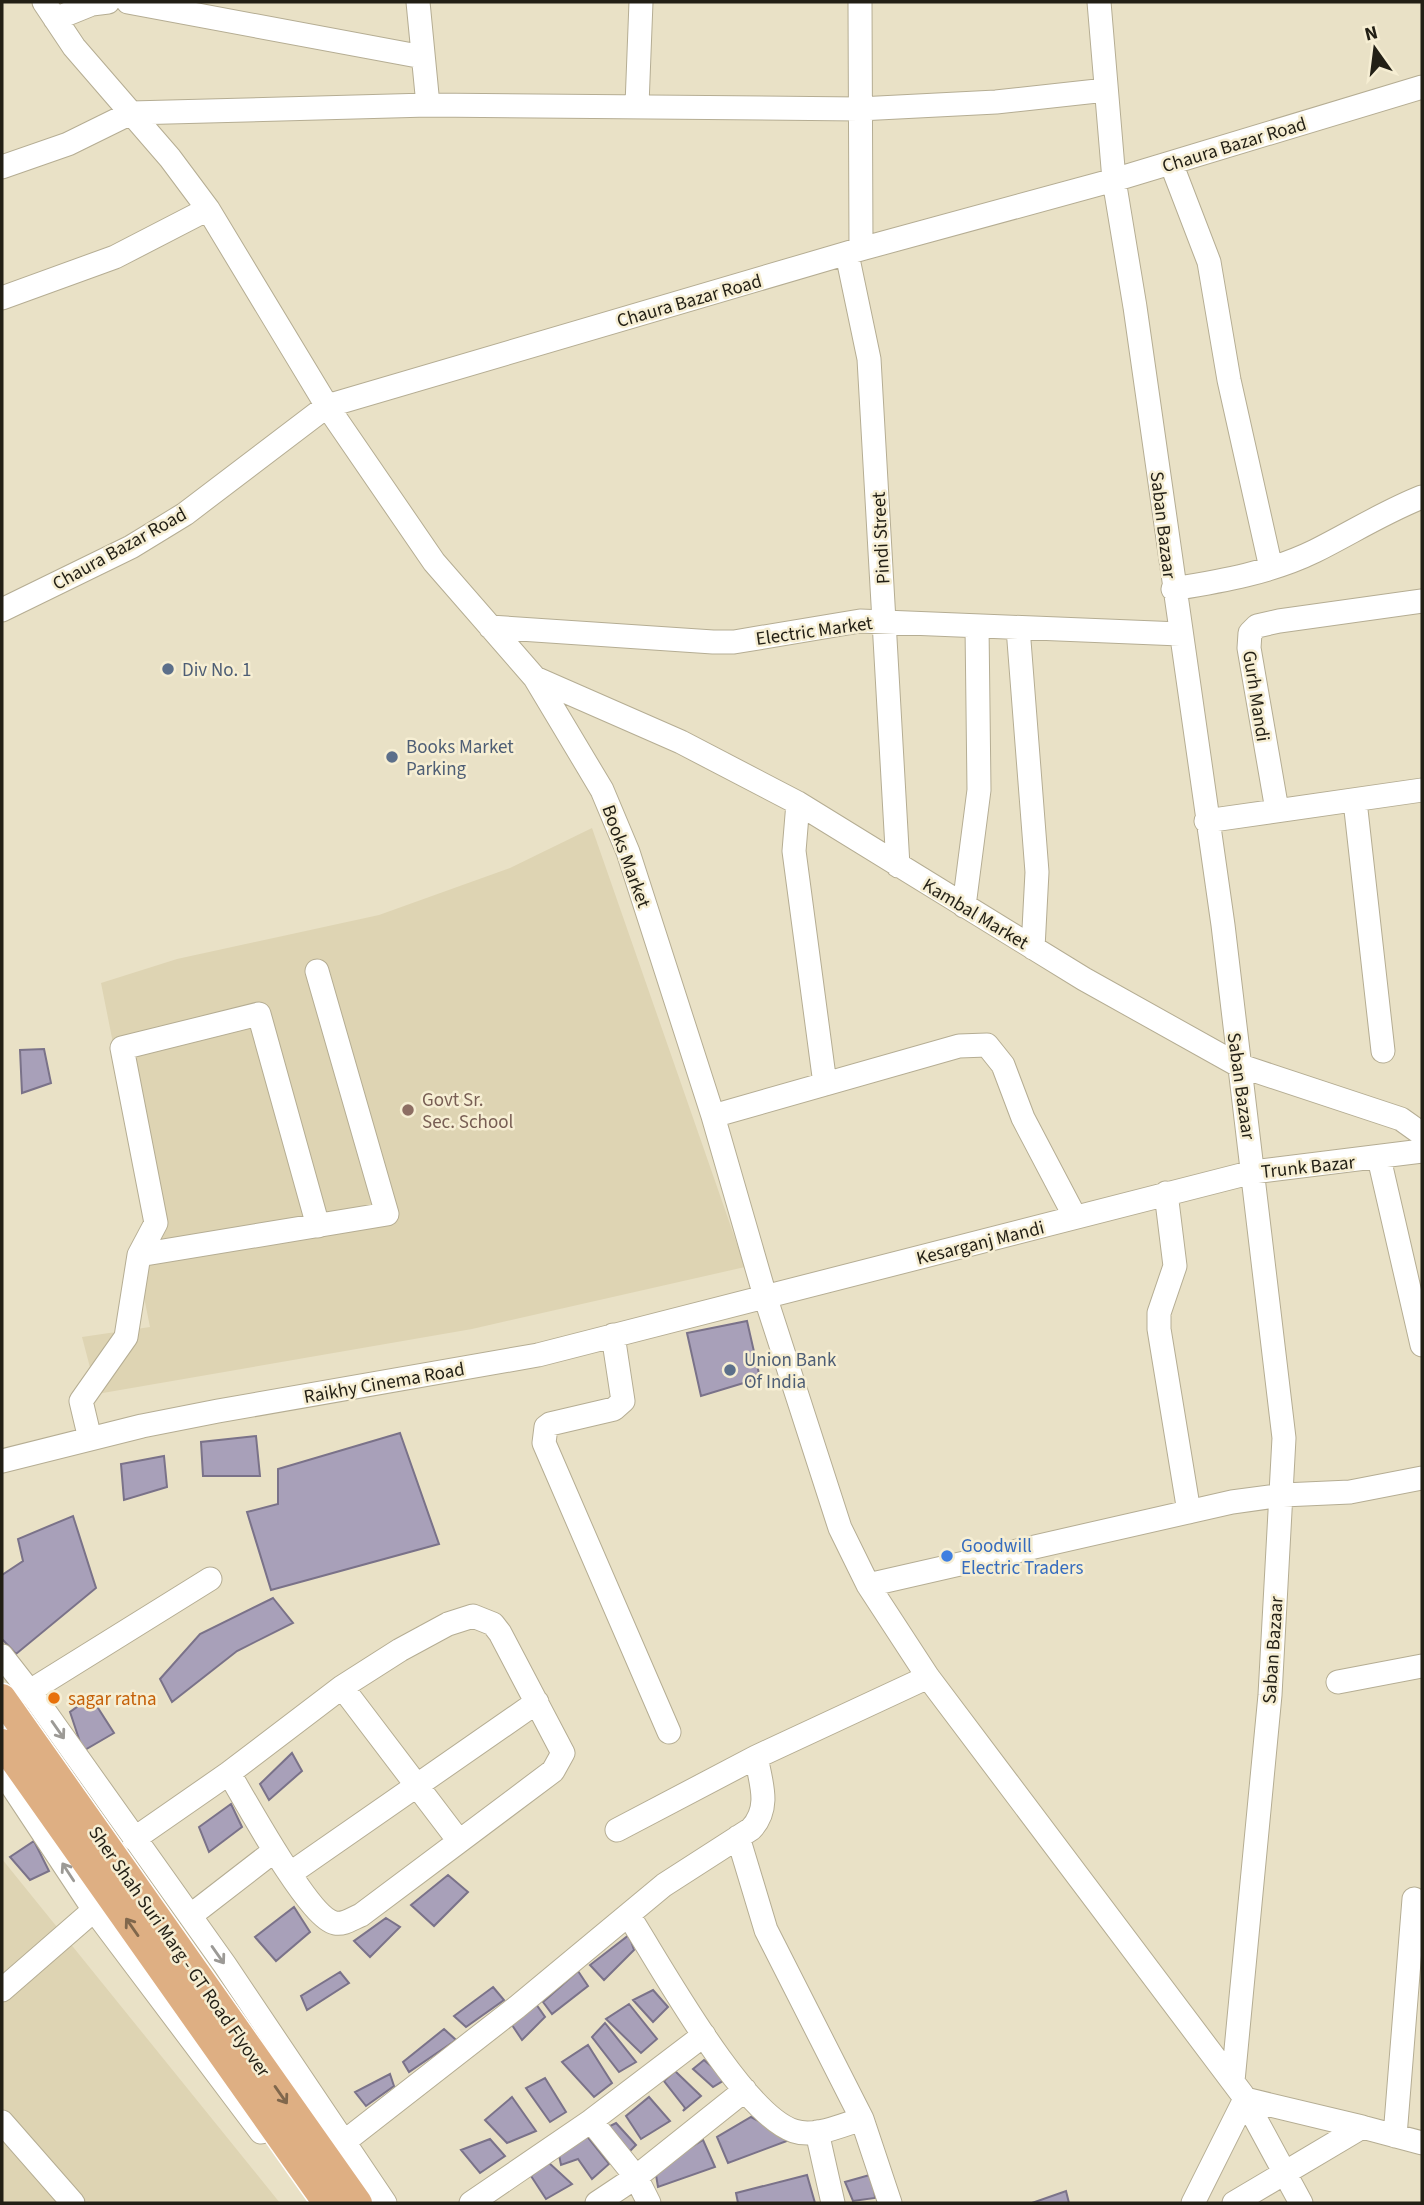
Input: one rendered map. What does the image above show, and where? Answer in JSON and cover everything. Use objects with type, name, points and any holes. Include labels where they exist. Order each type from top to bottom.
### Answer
[{"type":"main road","name":"Sher Shah Suri Marg - GT Road Flyover","points":[[2,1698],[358,2203]]},
{"type":"main road","name":"Sher Shah Suri Marg - GT Road Flyover","points":[[2,1742],[327,2203]]},
{"type":"street","points":[[50,10],[108,2]]},
{"type":"street","points":[[128,2],[423,57]]},
{"type":"street","points":[[418,2],[428,105]]},
{"type":"street","points":[[637,105],[641,2]]},
{"type":"street","name":"Pindi Street","points":[[860,2],[854,252],[869,359],[898,866]]},
{"type":"street","name":"Saban Bazaar","points":[[1098,2],[1114,180],[1135,307],[1206,821],[1223,925],[1284,1438],[1283,1495],[1270,1695],[1239,2090]]},
{"type":"street","name":"Books Market","points":[[50,10],[74,47],[208,209],[327,406],[435,562],[535,678],[602,790],[617,822],[713,1116],[765,1296],[840,1528],[868,1585],[928,1677],[1239,2090],[1301,2203]]},
{"type":"street","name":"Chaura Bazar Road","points":[[2,610],[131,547],[186,514],[327,406],[854,252],[1114,180],[1422,87]]},
{"type":"street","points":[[2,167],[68,144],[131,113],[428,105],[859,109],[996,102],[1106,90]]},
{"type":"street","points":[[1171,163],[1209,262],[1229,380],[1271,568]]},
{"type":"street","points":[[2,298],[115,257],[208,209]]},
{"type":"street","points":[[1173,589],[1231,579],[1271,568],[1314,551],[1422,497]]},
{"type":"street","name":"Gurh Mandi","points":[[1276,810],[1249,648],[1250,633],[1257,626],[1279,621],[1422,601]]},
{"type":"street","name":"Electric Market","points":[[490,627],[713,642],[734,642],[838,624],[885,621],[1180,634]]},
{"type":"street","points":[[964,906],[979,790],[977,625]]},
{"type":"street","points":[[1018,628],[1037,872],[1033,948]]},
{"type":"street","name":"Kambal Market","points":[[535,678],[681,742],[798,803],[1033,948],[1238,1065],[1401,1119],[1422,1134]]},
{"type":"street","points":[[1206,821],[1422,790]]},
{"type":"street","points":[[1355,801],[1383,1051]]},
{"type":"street","points":[[798,803],[794,851],[825,1084]]},
{"type":"street","points":[[139,1255],[387,1214],[317,971]]},
{"type":"street","points":[[90,1439],[80,1401],[127,1337],[139,1255],[156,1223],[122,1048],[259,1014],[318,1226]]},
{"type":"street","points":[[713,1116],[959,1045],[987,1045],[1003,1065],[1023,1118],[1075,1217]]},
{"type":"street","name":"Trunk Bazar","points":[[1194,1185],[1253,1172],[1422,1151]]},
{"type":"street","points":[[1379,1158],[1422,1345]]},
{"type":"street","name":"Kesarganj Mandi","points":[[765,1296],[1194,1185]]},
{"type":"street","points":[[1166,1193],[1175,1266],[1159,1313],[1159,1329],[1189,1513]]},
{"type":"street","name":"Raikhy Cinema Road","points":[[2,1461],[218,1410],[538,1355],[765,1296]]},
{"type":"street","points":[[613,1335],[623,1401],[614,1409],[550,1424],[545,1427],[544,1443],[669,1732]]},
{"type":"street","points":[[868,1585],[1189,1513],[1283,1495],[1350,1492],[1422,1478]]},
{"type":"street","points":[[30,1691],[209,1578]]},
{"type":"street","points":[[134,1839],[229,1773],[342,1687],[448,1623],[473,1616],[493,1624],[563,1753],[560,1764],[459,1841],[346,1922],[335,1923],[317,1912],[274,1851],[229,1773]]},
{"type":"street","points":[[2,1656],[30,1691],[190,1916],[386,2203]]},
{"type":"street","points":[[1338,1682],[1422,1666]]},
{"type":"street","points":[[617,1830],[757,1757],[928,1677]]},
{"type":"street","points":[[342,1687],[459,1841]]},
{"type":"street","points":[[290,1873],[537,1702]]},
{"type":"street","points":[[344,2142],[629,1916],[664,1885],[759,1821],[765,1802],[757,1757]]},
{"type":"street","points":[[2,1771],[94,1910],[311,2203]]},
{"type":"street","points":[[738,1837],[766,1930],[862,2119],[890,2203]]},
{"type":"street","points":[[190,1916],[274,1851]]},
{"type":"street","points":[[1395,2136],[1414,1899]]},
{"type":"street","points":[[2,1990],[94,1910]]},
{"type":"street","points":[[629,1916],[704,2035],[759,2109],[794,2131],[817,2132],[862,2119]]},
{"type":"street","points":[[471,2203],[591,2121],[704,2035]]},
{"type":"street","points":[[597,2203],[636,2177],[745,2090]]},
{"type":"street","points":[[1193,2203],[1239,2090],[1422,2143]]},
{"type":"street","points":[[591,2121],[636,2177],[649,2203]]},
{"type":"street","points":[[2,2122],[72,2203]]},
{"type":"street","points":[[1234,2203],[1362,2127]]},
{"type":"street","points":[[817,2132],[833,2203]]},
{"type":"shaded area","name":"Govt Sr. Sec. School","points":[[592,828],[745,1267],[472,1329],[97,1394],[82,1337],[150,1327],[135,1252],[152,1238],[101,983],[177,959],[379,915],[510,868]]},
{"type":"shaded area","points":[[2,1859],[280,2203],[2,2203]]},
{"type":"building","points":[[44,1049],[51,1083],[22,1093],[20,1050]]},
{"type":"building","points":[[747,1321],[760,1378],[701,1396],[687,1333]]},
{"type":"building","points":[[400,1433],[439,1544],[271,1590],[247,1512],[278,1504],[278,1469]]},
{"type":"building","points":[[256,1436],[260,1476],[203,1476],[201,1442]]},
{"type":"building","points":[[164,1456],[167,1487],[124,1500],[121,1464]]},
{"type":"building","points":[[73,1516],[96,1588],[16,1654],[2,1639],[2,1575],[23,1561],[18,1539]]},
{"type":"building","points":[[273,1598],[293,1623],[237,1651],[172,1702],[160,1679],[200,1634]]},
{"type":"building","points":[[91,1697],[114,1733],[83,1751],[70,1712]]},
{"type":"building","points":[[292,1753],[302,1771],[269,1800],[260,1784]]},
{"type":"building","points":[[231,1804],[242,1827],[209,1852],[199,1827]]},
{"type":"building","points":[[34,1841],[49,1871],[30,1880],[10,1857]]},
{"type":"building","points":[[448,1875],[468,1892],[434,1926],[411,1905]]},
{"type":"building","points":[[294,1907],[310,1932],[276,1961],[255,1937]]},
{"type":"building","points":[[386,1918],[400,1927],[370,1957],[354,1941]]},
{"type":"building","points":[[629,1935],[634,1950],[604,1980],[590,1965]]},
{"type":"building","points":[[578,1971],[588,1986],[552,2014],[543,2002]]},
{"type":"building","points":[[340,1972],[349,1983],[307,2010],[301,1996]]},
{"type":"building","points":[[493,1987],[504,2000],[466,2027],[454,2016]]},
{"type":"building","points":[[653,1990],[668,2007],[653,2022],[633,2000]]},
{"type":"building","points":[[536,2004],[545,2017],[522,2040],[510,2022]]},
{"type":"building","points":[[629,2004],[657,2039],[641,2053],[606,2019]]},
{"type":"building","points":[[605,2023],[636,2062],[619,2072],[592,2037]]},
{"type":"building","points":[[444,2029],[456,2040],[409,2072],[403,2062]]},
{"type":"building","points":[[588,2045],[612,2083],[594,2097],[562,2062]]},
{"type":"building","points":[[704,2060],[726,2079],[713,2087],[693,2069]]},
{"type":"building","points":[[675,2071],[701,2096],[683,2111],[685,2108],[664,2081]]},
{"type":"building","points":[[390,2074],[394,2086],[366,2106],[355,2092]]},
{"type":"building","points":[[545,2078],[566,2112],[550,2122],[526,2088]]},
{"type":"building","points":[[512,2097],[536,2131],[507,2143],[485,2120]]},
{"type":"building","points":[[649,2097],[670,2121],[641,2139],[626,2116]]},
{"type":"building","points":[[751,2117],[792,2139],[728,2163],[717,2137]]},
{"type":"building","points":[[616,2123],[636,2145],[628,2153],[606,2128]]},
{"type":"building","points":[[586,2135],[609,2164],[592,2179],[578,2159],[561,2165],[559,2155]]},
{"type":"building","points":[[490,2139],[505,2156],[480,2173],[461,2150]]},
{"type":"building","points":[[703,2140],[715,2167],[658,2187],[655,2169]]},
{"type":"building","points":[[548,2162],[572,2184],[546,2199],[531,2176]]},
{"type":"building","points":[[873,2174],[875,2198],[853,2201],[845,2182]]},
{"type":"building","points":[[807,2175],[815,2203],[738,2203],[736,2193]]},
{"type":"building","points":[[1066,2191],[1069,2203],[1032,2203]]},
{"type":"place","name":"Div No. 1","points":[[168,669]]},
{"type":"place","name":"Books Market Parking","points":[[392,757]]},
{"type":"place","name":"Govt Sr. Sec. School","points":[[408,1110]]},
{"type":"place","name":"Union Bank Of India","points":[[730,1370]]},
{"type":"place","name":"Goodwill Electric Traders","points":[[947,1556]]},
{"type":"place","name":"sagar ratna","points":[[54,1698]]}]
